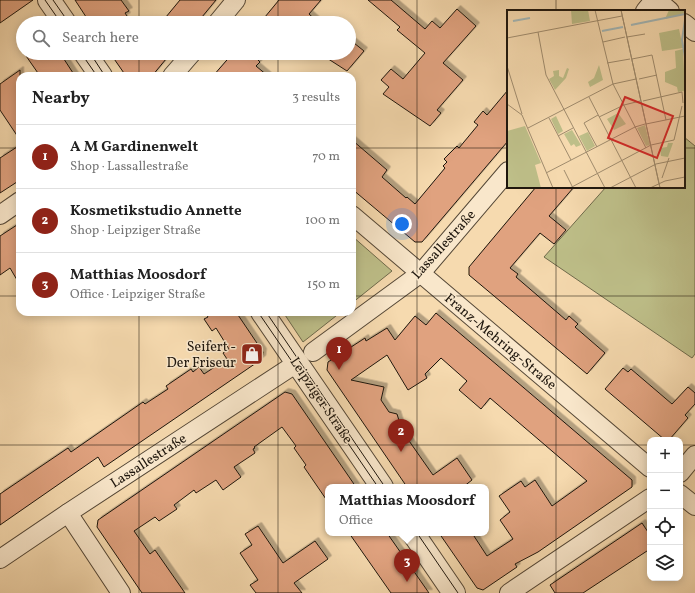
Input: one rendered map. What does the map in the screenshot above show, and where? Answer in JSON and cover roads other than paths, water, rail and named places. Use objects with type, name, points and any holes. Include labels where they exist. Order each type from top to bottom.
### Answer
[{"type":"street","points":[[49,0],[60,16]]},
{"type":"street","points":[[223,16],[236,0]]},
{"type":"street","points":[[646,10],[654,0]]},
{"type":"street","points":[[657,0],[669,10]]},
{"type":"street","points":[[685,23],[695,32]]},
{"type":"street","points":[[90,60],[98,72]]},
{"type":"street","points":[[181,72],[188,60]]},
{"type":"street","name":"Lassallestraße","points":[[0,559],[305,358],[421,273],[507,172]]},
{"type":"street","points":[[0,215],[16,204]]},
{"type":"street","name":"Franz-Mehring-Straße","points":[[356,218],[647,465]]},
{"type":"street","name":"Leipziger Straße","points":[[266,316],[305,358],[380,484]]},
{"type":"street","points":[[683,469],[695,455]]},
{"type":"street","points":[[683,496],[695,506]]},
{"type":"street","points":[[509,593],[647,500]]},
{"type":"street","points":[[68,513],[121,593]]},
{"type":"street","points":[[415,536],[454,593]]},
{"type":"tram line","points":[[45,0],[56,16]]},
{"type":"tram line","points":[[53,0],[64,16]]},
{"type":"tram line","points":[[86,60],[94,72]]},
{"type":"tram line","points":[[95,60],[102,72]]},
{"type":"tram line","points":[[261,316],[376,484]]},
{"type":"tram line","points":[[269,316],[383,484]]},
{"type":"tram line","points":[[419,536],[458,593]]},
{"type":"place","name":"Seifert - Der Friseur","points":[[252,354]]},
{"type":"place","name":"A M Gardinenwelt","points":[[339,370]]},
{"type":"place","name":"Kosmetikstudio Annette","points":[[401,452]]},
{"type":"place","name":"Matthias Moosdorf","points":[[407,582]]}]
